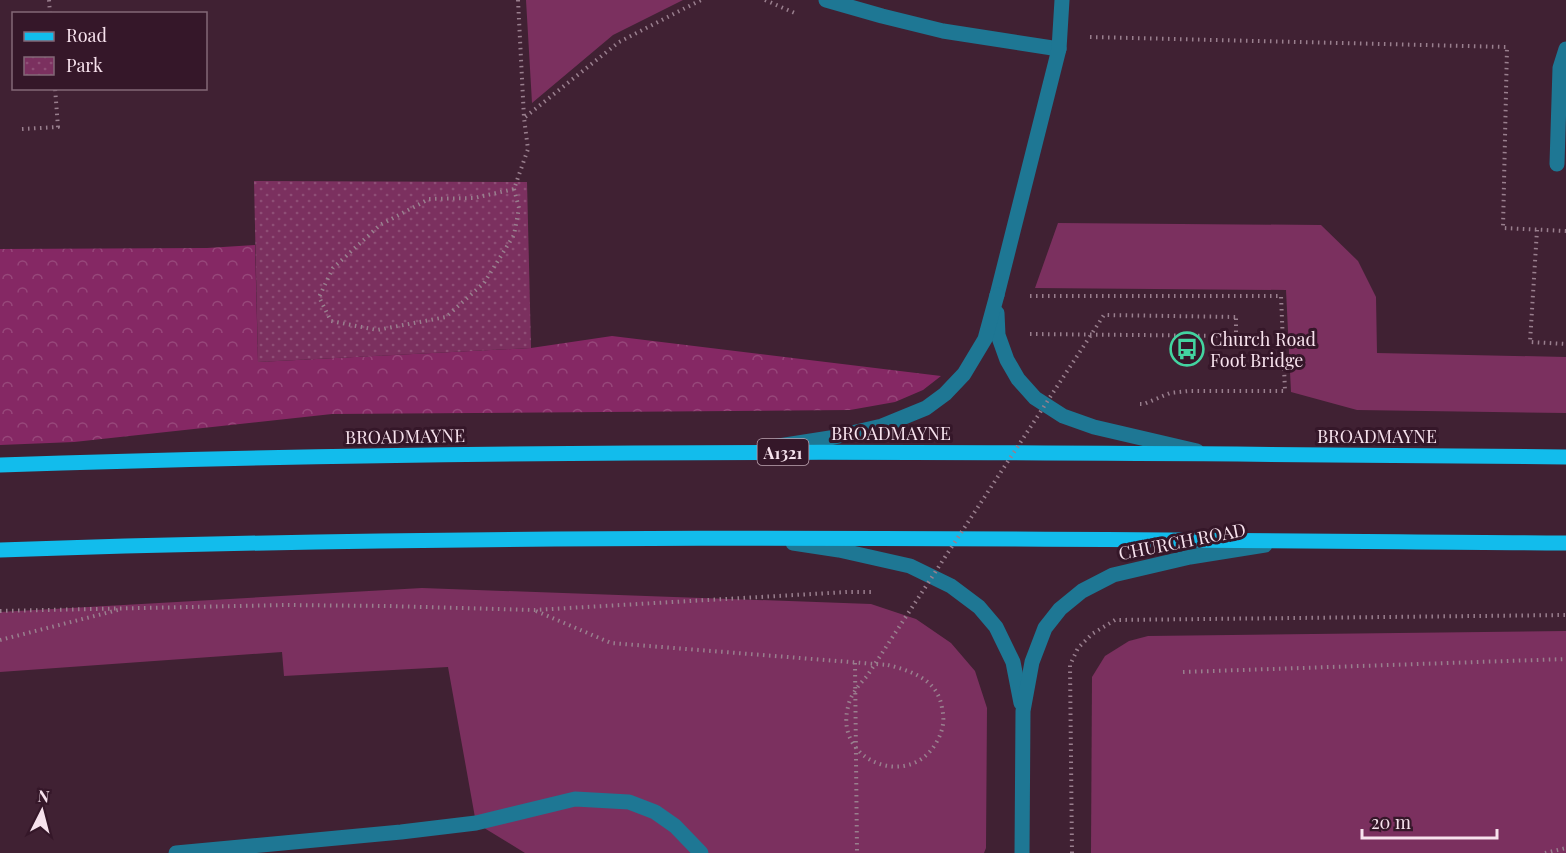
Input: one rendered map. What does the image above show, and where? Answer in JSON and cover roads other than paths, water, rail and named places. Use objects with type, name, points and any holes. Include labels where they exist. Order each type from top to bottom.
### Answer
[{"type":"main road","name":"BROADMAYNE","points":[[0,465],[315,456],[740,452],[1566,457]]},
{"type":"main road","points":[[0,550],[283,543],[755,537],[1566,543]]},
{"type":"street","points":[[826,0],[943,31],[1059,49]]},
{"type":"street","points":[[740,452],[830,438],[882,426],[926,408],[945,394],[963,374],[985,339],[997,295],[1059,49],[1062,0]]},
{"type":"street","points":[[1557,164],[1560,68],[1566,49]]},
{"type":"street","points":[[997,295],[998,335],[1007,360],[1018,379],[1035,398],[1063,416],[1094,427],[1211,454]]},
{"type":"street","points":[[755,537],[839,550],[910,566],[951,586],[979,607],[996,627],[1013,662],[1023,711]]},
{"type":"street","name":"CHURCH ROAD","points":[[1022,853],[1023,711],[1032,662],[1045,627],[1060,609],[1082,591],[1113,575],[1190,557],[1287,541]]},
{"type":"street","points":[[176,853],[476,823],[575,800],[629,802],[655,812],[675,826],[701,853]]},
{"type":"place","name":"Church Road Foot Bridge","points":[[1187,349]]}]
